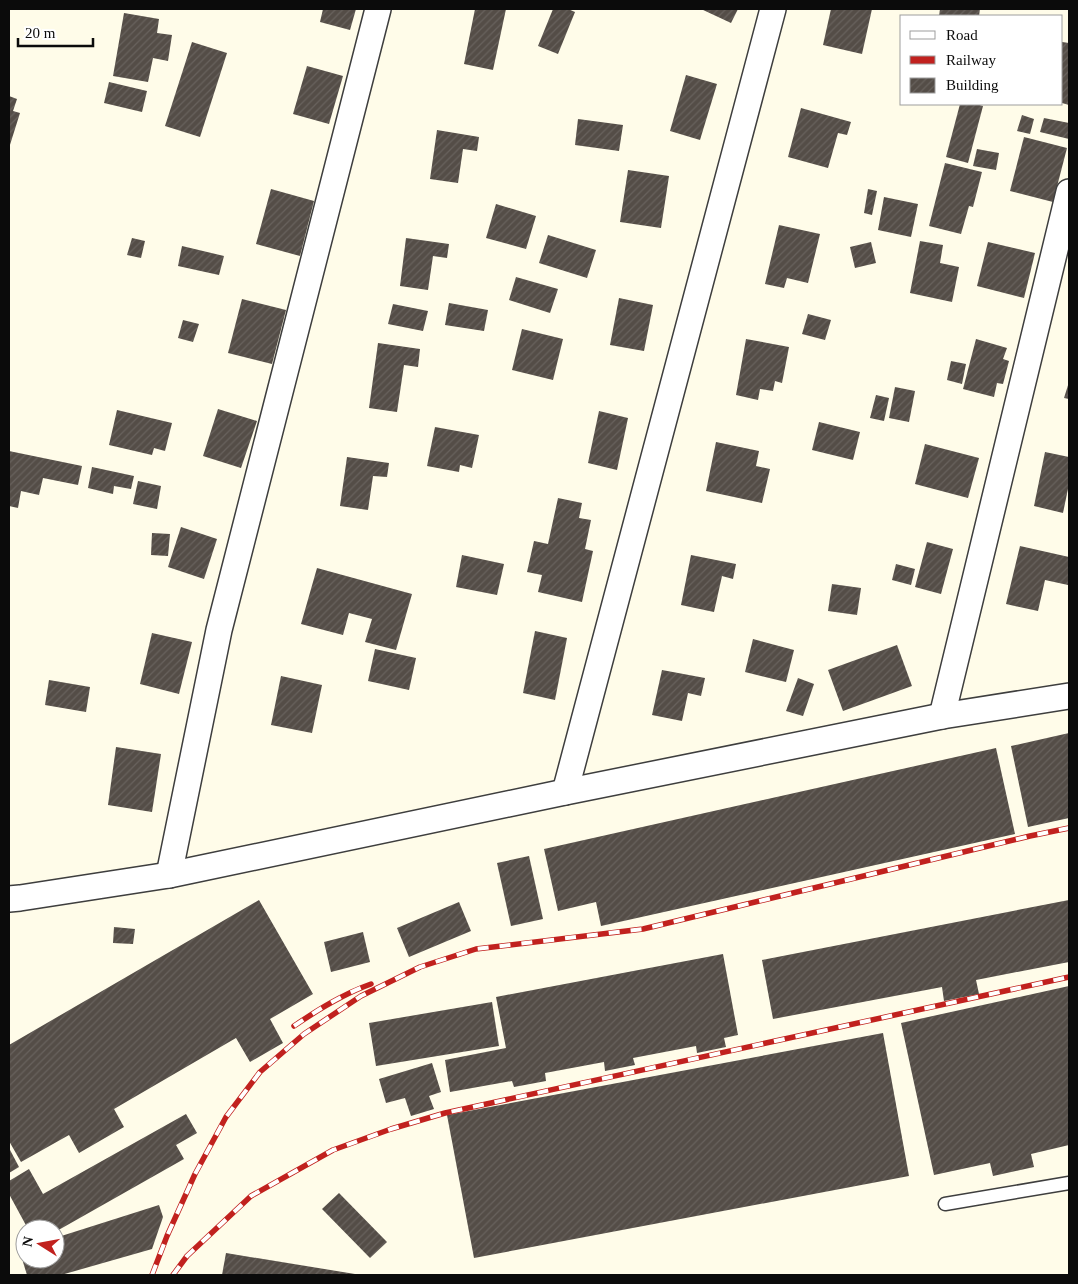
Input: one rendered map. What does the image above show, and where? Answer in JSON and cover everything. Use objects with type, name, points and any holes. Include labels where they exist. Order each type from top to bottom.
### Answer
[{"type":"street","points":[[169,875],[219,630],[378,9]]},
{"type":"street","points":[[565,792],[773,9]]},
{"type":"street","points":[[942,716],[1069,192]]},
{"type":"street","points":[[9,899],[169,875],[565,792],[942,716],[1069,696]]},
{"type":"lane","points":[[945,1204],[1069,1183]]},
{"type":"building","points":[[323,9],[356,9],[350,30],[320,22]]},
{"type":"building","points":[[475,9],[506,9],[493,70],[464,64]]},
{"type":"building","points":[[553,9],[568,9],[575,12],[558,54],[538,46]]},
{"type":"building","points":[[701,9],[738,9],[731,23]]},
{"type":"building","points":[[831,9],[872,9],[862,54],[823,45]]},
{"type":"building","points":[[940,9],[980,9],[979,15],[939,15]]},
{"type":"building","points":[[124,13],[159,19],[157,33],[172,35],[168,61],[153,58],[148,82],[113,76]]},
{"type":"building","points":[[192,42],[227,53],[200,137],[165,126]]},
{"type":"building","points":[[1063,42],[1069,43],[1069,105],[1063,103]]},
{"type":"building","points":[[307,66],[343,76],[329,124],[293,114]]},
{"type":"building","points":[[686,75],[717,84],[700,140],[670,131]]},
{"type":"building","points":[[109,82],[147,91],[142,112],[104,103]]},
{"type":"building","points":[[9,96],[17,99],[13,111],[20,113],[9,148]]},
{"type":"building","points":[[960,105],[983,106],[968,163],[946,157]]},
{"type":"building","points":[[801,108],[851,122],[847,135],[838,133],[828,168],[788,157]]},
{"type":"building","points":[[1022,115],[1034,119],[1030,134],[1017,131]]},
{"type":"building","points":[[1044,118],[1069,123],[1069,139],[1040,132]]},
{"type":"building","points":[[578,119],[623,125],[619,151],[575,145]]},
{"type":"building","points":[[437,130],[479,137],[477,151],[463,149],[458,183],[430,179]]},
{"type":"building","points":[[1024,137],[1067,148],[1053,202],[1010,191]]},
{"type":"building","points":[[977,149],[999,153],[996,170],[973,166]]},
{"type":"building","points":[[945,163],[982,172],[973,207],[969,206],[961,234],[929,226]]},
{"type":"building","points":[[628,170],[669,176],[661,228],[620,222]]},
{"type":"building","points":[[271,189],[314,201],[300,256],[256,244]]},
{"type":"building","points":[[868,189],[877,191],[872,215],[864,213]]},
{"type":"building","points":[[884,197],[918,204],[911,237],[878,230]]},
{"type":"building","points":[[496,204],[536,216],[526,249],[486,238]]},
{"type":"building","points":[[779,225],[820,234],[808,283],[787,278],[784,288],[765,284]]},
{"type":"building","points":[[548,235],[596,250],[587,278],[539,263]]},
{"type":"building","points":[[132,238],[145,241],[141,258],[127,255]]},
{"type":"building","points":[[406,238],[449,244],[447,258],[433,256],[428,290],[400,286]]},
{"type":"building","points":[[920,241],[943,245],[940,263],[959,267],[952,302],[910,293]]},
{"type":"building","points":[[871,242],[876,263],[855,268],[850,247]]},
{"type":"building","points":[[988,242],[1035,253],[1024,298],[977,286]]},
{"type":"building","points":[[182,246],[224,256],[219,275],[178,266]]},
{"type":"building","points":[[516,277],[558,289],[550,313],[509,300]]},
{"type":"building","points":[[619,298],[653,305],[644,351],[610,345]]},
{"type":"building","points":[[242,299],[286,310],[272,364],[228,353]]},
{"type":"building","points":[[449,303],[488,310],[484,331],[445,325]]},
{"type":"building","points":[[393,304],[428,311],[423,331],[388,324]]},
{"type":"building","points":[[808,314],[831,320],[825,340],[802,334]]},
{"type":"building","points":[[183,320],[199,324],[193,342],[178,338]]},
{"type":"building","points":[[522,329],[563,339],[553,380],[512,370]]},
{"type":"building","points":[[746,339],[789,347],[782,383],[775,381],[773,391],[760,389],[758,400],[736,395]]},
{"type":"building","points":[[976,339],[1007,348],[1003,359],[1009,361],[1003,384],[997,383],[994,397],[963,389]]},
{"type":"building","points":[[378,343],[420,349],[418,367],[404,365],[397,412],[369,408]]},
{"type":"building","points":[[951,361],[966,364],[962,384],[947,380]]},
{"type":"building","points":[[1069,382],[1069,399],[1064,398]]},
{"type":"building","points":[[895,387],[915,391],[909,422],[889,418]]},
{"type":"building","points":[[876,395],[889,398],[884,421],[870,418]]},
{"type":"building","points":[[218,409],[257,421],[241,468],[203,456]]},
{"type":"building","points":[[117,410],[172,423],[165,451],[154,448],[152,455],[109,445]]},
{"type":"building","points":[[599,411],[628,418],[617,470],[588,463]]},
{"type":"building","points":[[819,422],[860,432],[853,460],[812,450]]},
{"type":"building","points":[[435,427],[479,435],[472,468],[460,465],[459,472],[427,466]]},
{"type":"building","points":[[716,442],[759,451],[756,466],[770,469],[762,503],[706,491]]},
{"type":"building","points":[[925,444],[979,458],[968,498],[915,484]]},
{"type":"building","points":[[9,451],[82,466],[78,485],[43,478],[39,495],[21,491],[18,508],[9,506]]},
{"type":"building","points":[[1045,452],[1069,457],[1069,484],[1063,513],[1034,506]]},
{"type":"building","points":[[347,457],[389,463],[387,477],[373,476],[368,510],[340,506]]},
{"type":"building","points":[[92,467],[134,476],[131,489],[114,486],[113,494],[88,488]]},
{"type":"building","points":[[138,481],[161,486],[157,509],[133,504]]},
{"type":"building","points":[[558,498],[582,503],[579,518],[591,520],[585,549],[593,551],[582,602],[538,592],[542,575],[527,572],[534,541],[548,544]]},
{"type":"building","points":[[181,527],[217,539],[204,579],[168,567]]},
{"type":"building","points":[[152,533],[170,534],[168,556],[151,555]]},
{"type":"building","points":[[927,542],[953,549],[941,594],[915,587]]},
{"type":"building","points":[[1020,546],[1069,557],[1068,585],[1045,580],[1038,611],[1006,604]]},
{"type":"building","points":[[462,555],[504,564],[497,595],[456,587]]},
{"type":"building","points":[[691,555],[736,564],[733,579],[722,576],[714,612],[681,605]]},
{"type":"building","points":[[896,564],[915,569],[911,585],[892,580]]},
{"type":"building","points":[[317,568],[412,594],[396,650],[365,642],[372,619],[349,613],[343,635],[301,624]]},
{"type":"building","points":[[832,584],[861,588],[857,615],[828,611]]},
{"type":"building","points":[[535,631],[567,638],[555,700],[523,693]]},
{"type":"building","points":[[152,633],[192,642],[179,694],[140,684]]},
{"type":"building","points":[[753,639],[794,650],[786,682],[745,672]]},
{"type":"building","points":[[897,645],[912,686],[843,711],[828,670]]},
{"type":"building","points":[[375,649],[416,658],[409,690],[368,681]]},
{"type":"building","points":[[662,670],[705,678],[701,696],[688,693],[682,721],[652,715]]},
{"type":"building","points":[[281,676],[322,685],[312,733],[271,725]]},
{"type":"building","points":[[798,678],[814,684],[803,716],[786,711]]},
{"type":"building","points":[[49,680],[90,687],[86,712],[45,705]]},
{"type":"building","points":[[1069,733],[1069,818],[1028,827],[1011,746]]},
{"type":"building","points":[[116,747],[161,754],[152,812],[108,805]]},
{"type":"building","points":[[996,748],[1015,834],[601,926],[596,902],[558,911],[544,849]]},
{"type":"building","points":[[529,856],[543,919],[511,926],[497,863]]},
{"type":"building","points":[[259,900],[313,994],[270,1019],[283,1043],[250,1062],[236,1038],[114,1109],[124,1127],[79,1153],[69,1135],[21,1162],[9,1141],[9,1045]]},
{"type":"building","points":[[1069,900],[1069,962],[976,980],[979,994],[944,1001],[942,987],[773,1019],[762,960]]},
{"type":"building","points":[[459,902],[471,931],[409,957],[397,928]]},
{"type":"building","points":[[114,927],[135,929],[133,944],[113,943]]},
{"type":"building","points":[[363,932],[370,962],[331,972],[324,942]]},
{"type":"building","points":[[723,954],[738,1035],[724,1038],[726,1047],[697,1053],[696,1046],[633,1058],[635,1065],[605,1071],[604,1062],[545,1073],[546,1081],[514,1087],[512,1081],[450,1092],[445,1060],[506,1048],[496,997]]},
{"type":"building","points":[[1069,986],[1069,1145],[1031,1154],[1034,1167],[993,1176],[990,1163],[934,1175],[901,1023]]},
{"type":"building","points":[[492,1002],[499,1046],[376,1066],[369,1023]]},
{"type":"building","points":[[883,1033],[909,1176],[474,1258],[447,1115]]},
{"type":"building","points":[[432,1063],[441,1092],[429,1096],[434,1109],[411,1116],[405,1098],[386,1103],[379,1079]]},
{"type":"building","points":[[186,1114],[197,1133],[176,1145],[184,1159],[65,1226],[65,1219],[23,1219],[9,1194],[9,1181],[29,1169],[43,1194]]},
{"type":"building","points":[[9,1148],[19,1167],[9,1173]]},
{"type":"building","points":[[339,1193],[387,1242],[370,1258],[322,1209]]},
{"type":"building","points":[[159,1205],[163,1217],[152,1249],[61,1275],[27,1275],[25,1269],[65,1269],[65,1235]]},
{"type":"building","points":[[226,1253],[355,1274],[355,1275],[222,1275]]},
{"type":"railway","points":[[152,1275],[195,1174],[226,1117],[260,1072],[304,1034],[361,996],[420,967],[476,949],[643,929],[1069,828]]},
{"type":"railway","points":[[173,1275],[187,1256],[251,1196],[333,1150],[391,1129],[445,1113],[1069,977]]},
{"type":"railway","points":[[294,1026],[331,1002],[371,984]]}]
